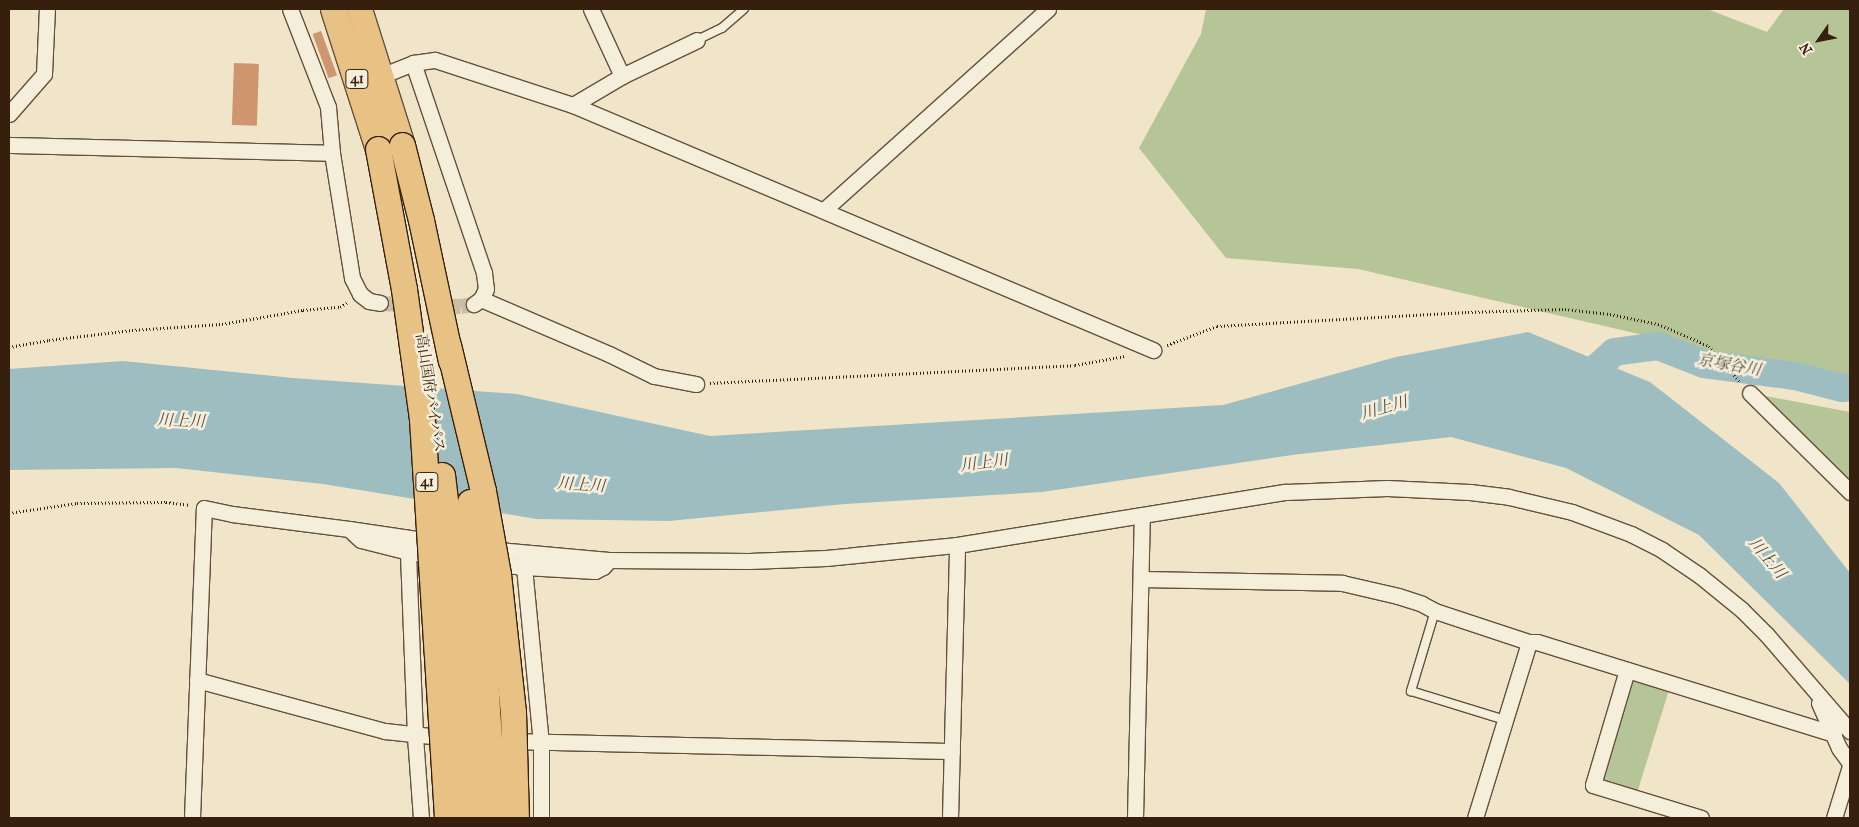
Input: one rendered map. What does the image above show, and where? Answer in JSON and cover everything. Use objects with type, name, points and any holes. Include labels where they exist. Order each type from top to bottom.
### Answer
[{"type":"highway","name":"高山国府バイパス","points":[[333,9],[421,220],[448,345],[467,474],[466,575],[462,671],[470,818]]},
{"type":"highway","name":"高山国府バイパス","points":[[359,9],[381,76],[409,274],[422,339],[439,448],[466,575],[493,818]]},
{"type":"highway","name":"41","points":[[390,147],[404,290],[422,419],[447,818]]},
{"type":"highway","name":"41","points":[[448,345],[483,491],[498,574],[513,712],[516,818]]},
{"type":"street","points":[[9,114],[44,74],[48,9]]},
{"type":"street","points":[[290,9],[328,107],[332,153],[352,278],[360,294],[369,301],[380,303]]},
{"type":"street","points":[[591,9],[622,76]]},
{"type":"street","points":[[824,210],[1048,9]]},
{"type":"street","points":[[573,105],[622,76],[697,40]]},
{"type":"street","points":[[381,76],[413,63],[435,60],[573,105],[1153,350]]},
{"type":"street","points":[[413,63],[484,273],[486,289],[477,302],[609,354],[654,376],[696,384]]},
{"type":"street","points":[[9,145],[332,153]]},
{"type":"street","points":[[1750,394],[1850,492]]},
{"type":"street","points":[[192,818],[204,508],[232,514],[532,554],[609,560],[749,562],[826,558],[957,545],[1142,517],[1286,492],[1362,488],[1470,492],[1546,505],[1598,521],[1631,534],[1662,550],[1699,575],[1748,616],[1784,653],[1850,731]]},
{"type":"street","points":[[1135,818],[1142,517]]},
{"type":"street","points":[[349,529],[361,540],[408,552],[524,567],[595,571],[603,567],[609,560]]},
{"type":"street","points":[[950,818],[957,545]]},
{"type":"street","points":[[408,552],[415,736],[422,818]]},
{"type":"street","points":[[524,567],[541,743],[541,818]]},
{"type":"street","points":[[1141,579],[1342,583],[1398,596],[1422,604],[1435,611],[1529,642],[1537,642],[1834,734]]},
{"type":"street","points":[[1474,818],[1529,642]]},
{"type":"street","points":[[1627,670],[1593,785],[1693,817]]},
{"type":"street","points":[[197,680],[385,731],[415,736],[541,743],[952,751]]},
{"type":"street","points":[[1818,692],[1820,706],[1839,748],[1850,764],[1834,818]]},
{"type":"lane","points":[[697,40],[722,28],[744,9]]},
{"type":"lane","points":[[1435,611],[1411,691],[1506,720]]},
{"type":"path","points":[[9,347],[132,330],[222,324],[303,310],[340,307],[360,294]]},
{"type":"path","points":[[696,384],[1075,365],[1153,350],[1216,326],[1468,312],[1565,309],[1610,314],[1658,324],[1709,346],[1750,394]]},
{"type":"path","points":[[9,513],[37,508],[96,503],[166,502],[204,508]]},
{"type":"green space","points":[[1206,9],[1707,9],[1767,32],[1784,9],[1850,9],[1850,399],[1678,343],[1358,269],[1226,258],[1139,148],[1201,34]]},
{"type":"green space","points":[[1750,393],[1850,412],[1850,492]]},
{"type":"green space","points":[[1635,680],[1669,690],[1637,793],[1606,783],[1600,773],[1629,685]]},
{"type":"water","name":"川上川","points":[[1528,332],[1650,382],[1779,483],[1850,573],[1850,684],[1699,535],[1566,468],[1451,437],[1292,455],[1042,492],[845,504],[669,521],[537,519],[323,484],[176,468],[9,470],[9,369],[123,361],[293,378],[517,394],[710,436],[1223,405],[1396,357]]},
{"type":"building","points":[[321,31],[337,75],[329,78],[313,34]]},
{"type":"building","points":[[234,63],[259,64],[257,126],[232,125]]},
{"type":"waterway","name":"京塚谷川","points":[[1572,383],[1591,373],[1614,352],[1658,346],[1704,364],[1795,376],[1842,388],[1850,387]]},
{"type":"tunnel","points":[[380,303],[461,306],[474,304]]}]
